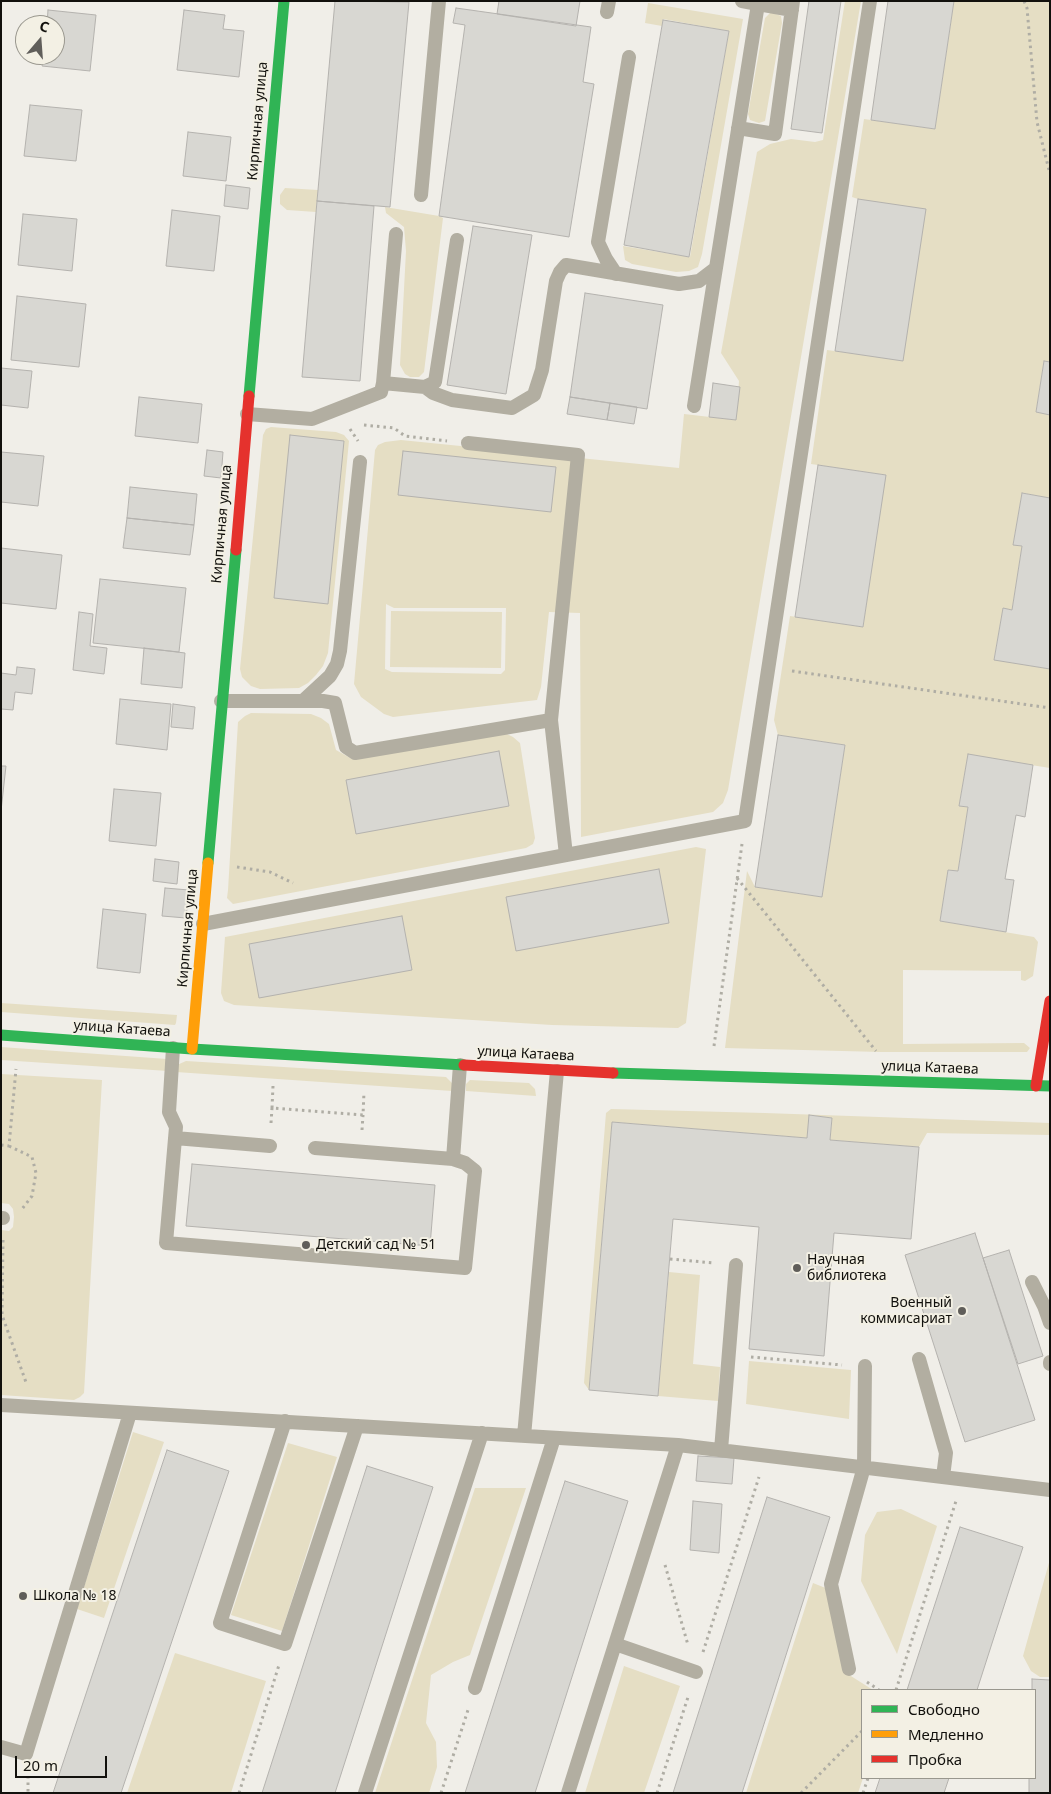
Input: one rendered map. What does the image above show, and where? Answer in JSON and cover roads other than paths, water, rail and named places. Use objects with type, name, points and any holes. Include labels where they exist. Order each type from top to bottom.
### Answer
[{"type":"street","name":"Кирпичная улица","points":[[192,1049],[221,701],[284,1]]},
{"type":"street","points":[[1036,1086],[1050,1001]]},
{"type":"street","name":"улица Катаева","points":[[1,1035],[173,1048],[557,1071],[1050,1086]]},
{"type":"lane","points":[[421,195],[439,1]]},
{"type":"lane","points":[[738,128],[775,134],[793,6],[742,1]]},
{"type":"lane","points":[[203,924],[745,821],[870,1]]},
{"type":"lane","points":[[694,406],[758,4]]},
{"type":"lane","points":[[616,274],[598,242],[629,58]]},
{"type":"lane","points":[[247,414],[312,419],[381,392],[396,234]]},
{"type":"lane","points":[[383,383],[425,386],[435,382],[457,240]]},
{"type":"lane","points":[[425,386],[433,393],[452,400],[512,408],[534,396],[542,370],[556,281],[566,265],[679,284],[699,281],[716,268]]},
{"type":"lane","points":[[468,443],[578,455],[551,720],[566,855]]},
{"type":"lane","points":[[303,701],[330,676],[337,664],[360,462]]},
{"type":"lane","points":[[221,701],[323,701],[335,703],[346,747],[355,753],[551,720]]},
{"type":"lane","points":[[173,1048],[169,1112],[176,1127],[166,1243],[466,1268],[475,1171],[465,1163],[453,1159],[315,1148]]},
{"type":"lane","points":[[453,1159],[460,1065]]},
{"type":"lane","points":[[524,1436],[557,1071]]},
{"type":"lane","points":[[175,1138],[270,1146]]},
{"type":"lane","points":[[721,1450],[736,1265]]},
{"type":"lane","points":[[1032,1282],[1050,1323]]},
{"type":"lane","points":[[919,1359],[946,1453],[943,1477]]},
{"type":"lane","points":[[850,1669],[831,1584],[864,1467],[865,1366]]},
{"type":"lane","points":[[1,1405],[678,1445],[1050,1490]]},
{"type":"lane","points":[[1,1747],[26,1754],[130,1413]]},
{"type":"lane","points":[[285,1422],[220,1623],[285,1644],[357,1426]]},
{"type":"lane","points":[[364,1793],[482,1433]]},
{"type":"lane","points":[[475,1688],[554,1438]]},
{"type":"lane","points":[[568,1793],[678,1445]]},
{"type":"lane","points":[[615,1644],[696,1672]]},
{"type":"place","name":"Детский сад № 51","points":[[306,1245]]},
{"type":"place","name":"Научная библиотека","points":[[797,1268]]},
{"type":"place","name":"Военный коммисариат","points":[[962,1311]]},
{"type":"place","name":"Школа № 18","points":[[23,1596]]}]
